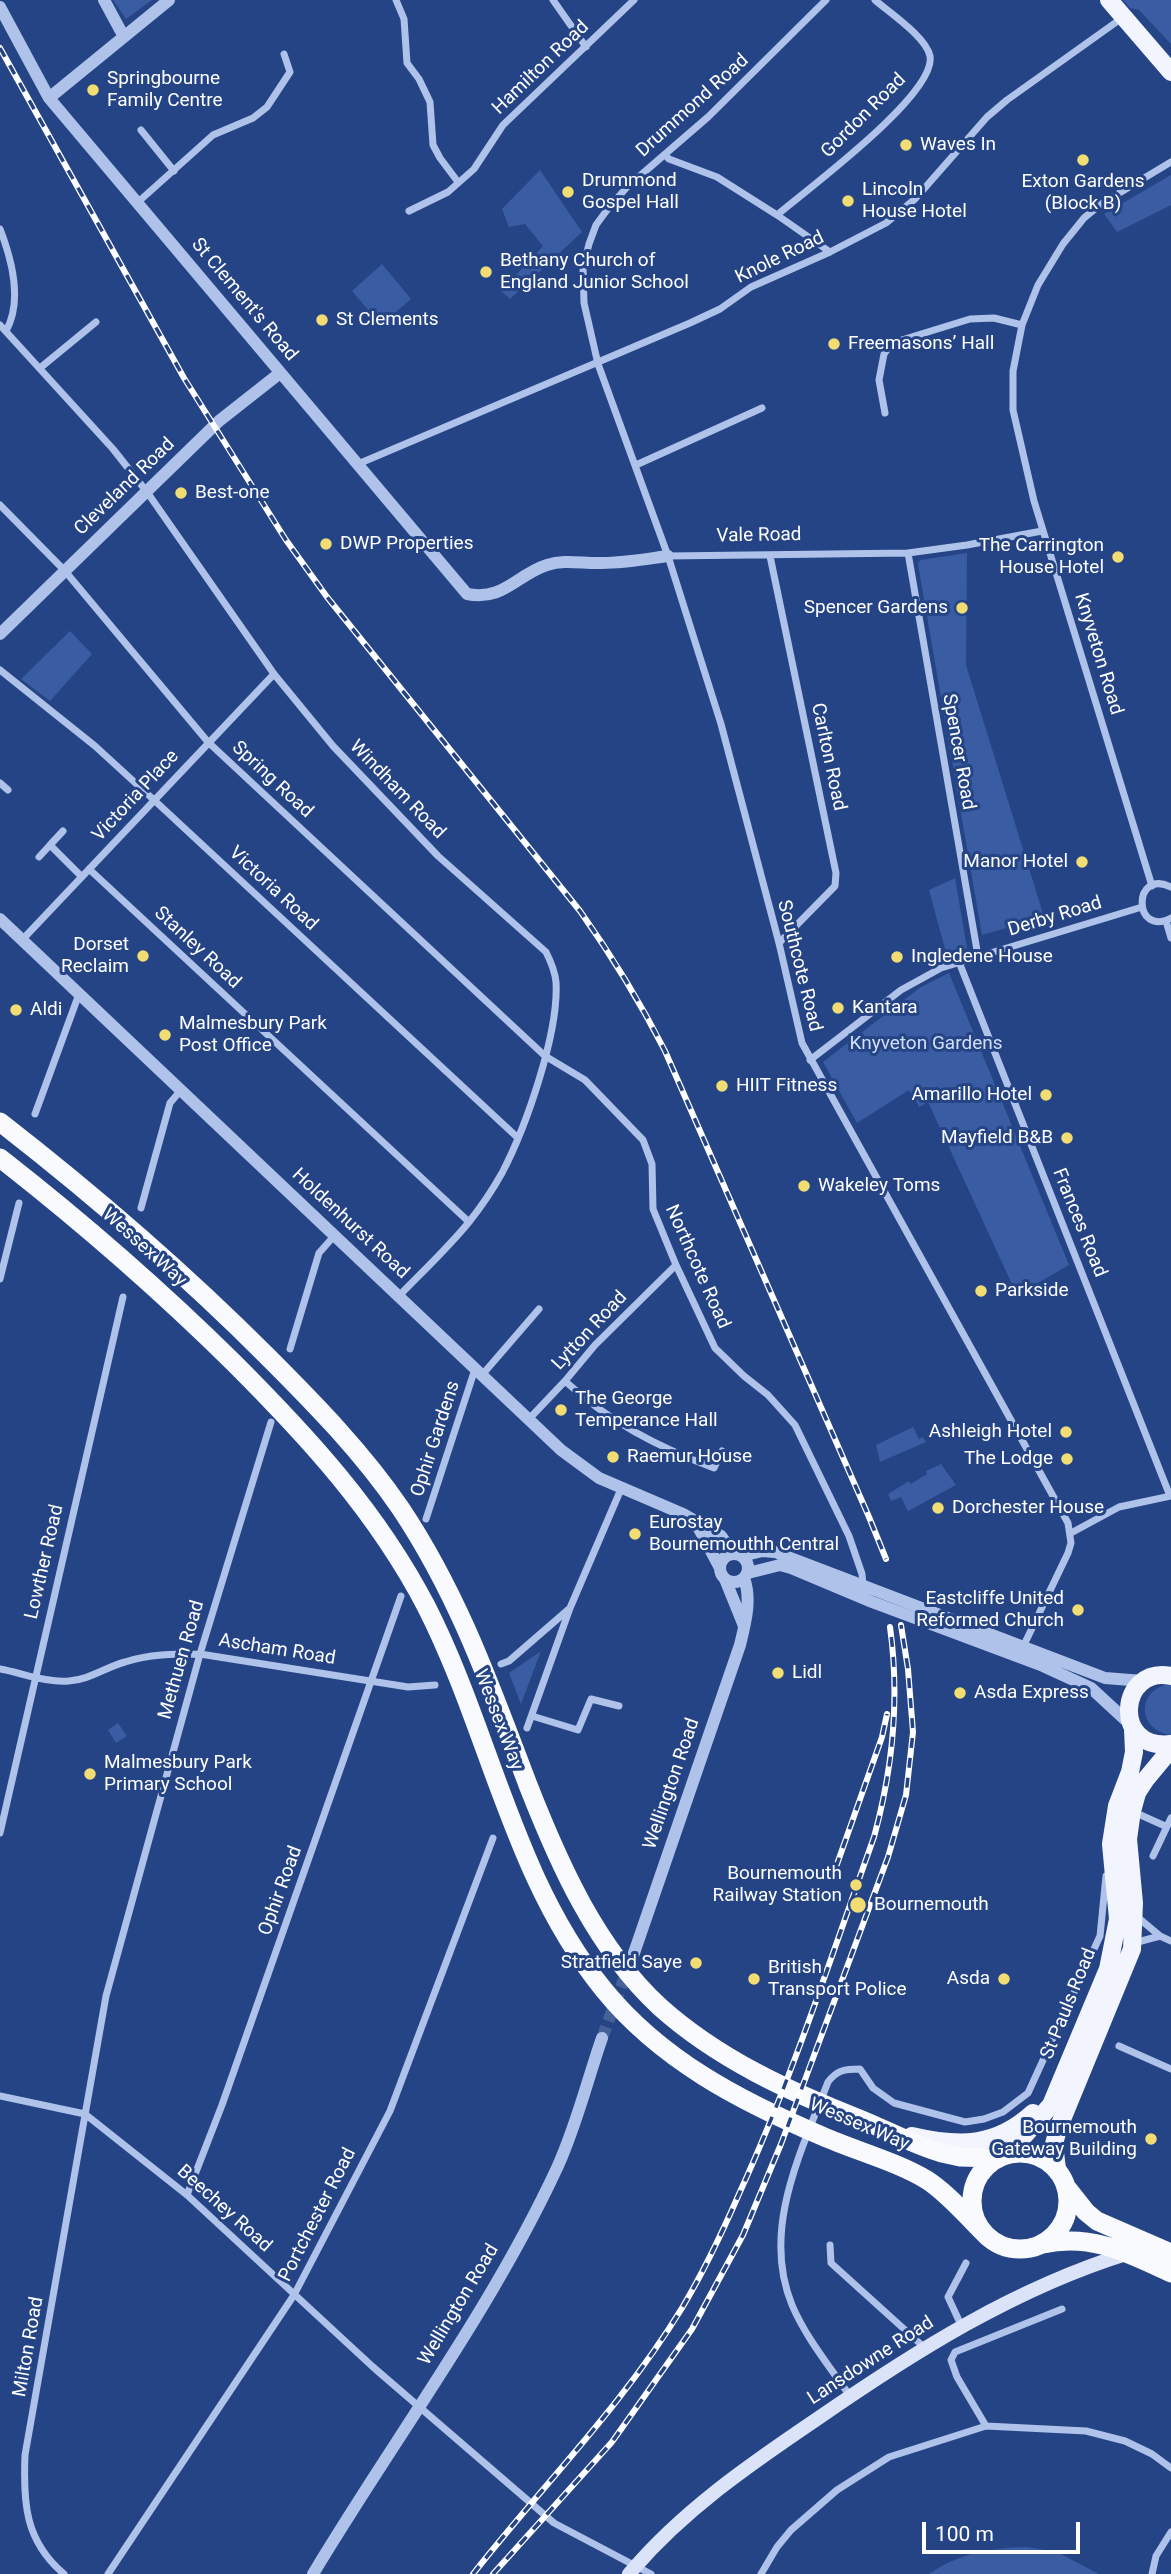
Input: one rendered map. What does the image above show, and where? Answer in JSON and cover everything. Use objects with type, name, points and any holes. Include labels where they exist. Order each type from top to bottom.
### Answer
[{"type":"highway","name":"Wessex Way","points":[[0,1122],[105,1207],[185,1277],[315,1405],[346,1438],[388,1491],[421,1542],[459,1611],[496,1695],[558,1856],[589,1915],[625,1955],[638,1984],[658,2005],[710,2047],[831,2108],[942,2153],[960,2157],[1003,2156]]},
{"type":"highway","name":"Wessex Way","points":[[0,1158],[110,1246],[193,1323],[315,1445],[369,1512],[411,1578],[442,1640],[510,1816],[546,1900],[576,1953],[626,2016],[677,2060],[734,2094],[821,2136],[924,2179],[947,2195],[988,2237]]},
{"type":"highway","points":[[1171,2253],[1097,2221],[1067,2188],[1057,2169],[1035,2154],[1021,2152],[1003,2156],[986,2167],[977,2179],[972,2194],[978,2225],[988,2237],[1000,2245],[1028,2249],[1072,2239],[1087,2241],[1111,2247],[1171,2273]]},
{"type":"highway","points":[[1042,2244],[1061,2225],[1068,2200],[1067,2188]]},
{"type":"main road","points":[[1109,0],[1171,72]]},
{"type":"main road","points":[[1156,1678],[1171,1660]]},
{"type":"main road","name":"St Pauls Road","points":[[1003,2156],[1051,2105],[1108,1969],[1116,1938],[1118,1899],[1111,1844],[1116,1806],[1130,1772],[1134,1752],[1128,1709],[1135,1689],[1156,1678]]},
{"type":"main road","points":[[1132,1726],[1149,1743],[1171,1747]]},
{"type":"main road","name":"St Pauls Road","points":[[1057,2169],[1054,2155],[1058,2129],[1133,1943],[1134,1913],[1128,1839],[1132,1811],[1137,1793],[1171,1747]]},
{"type":"main road","points":[[890,2131],[946,2143],[985,2141],[1017,2128],[1044,2103],[1063,2075]]},
{"type":"main road","name":"Lansdowne Road","points":[[632,2570],[676,2524],[760,2456],[925,2348],[1002,2304],[1082,2267],[1171,2242]]},
{"type":"street","points":[[104,0],[124,37]]},
{"type":"street","points":[[49,98],[169,0]]},
{"type":"street","points":[[396,0],[404,19],[407,63],[419,79],[430,102],[435,151],[458,182]]},
{"type":"street","points":[[553,0],[586,47]]},
{"type":"street","name":"Hamilton Road","points":[[410,211],[448,192],[474,169],[503,125],[634,0]]},
{"type":"street","name":"Drummond Road","points":[[598,364],[584,303],[583,268],[596,225],[627,187],[708,117],[826,0]]},
{"type":"street","name":"Gordon Road","points":[[777,215],[803,192],[842,165],[897,111],[929,72],[931,59],[927,47],[875,0]]},
{"type":"street","name":"St Clement's Road","points":[[0,7],[49,98],[467,594],[482,597]]},
{"type":"street","name":"Knole Road","points":[[358,464],[691,323],[720,309],[751,286],[830,252],[886,223],[902,211],[986,117],[1124,16]]},
{"type":"street","points":[[137,203],[213,135],[253,118],[267,107],[290,72],[284,54]]},
{"type":"street","points":[[141,130],[174,171]]},
{"type":"street","points":[[665,155],[716,177],[830,252]]},
{"type":"street","name":"Knyveton Road","points":[[1152,886],[1042,531],[1013,410],[1013,371],[1022,325],[1038,285],[1052,260],[1084,218],[1101,204],[1171,162]]},
{"type":"street","points":[[0,229],[14,275],[10,323],[3,328]]},
{"type":"street","points":[[885,413],[879,380],[884,354],[892,343],[970,319],[995,318],[1022,325]]},
{"type":"street","points":[[40,368],[96,322]]},
{"type":"street","name":"Windham Road","points":[[3,328],[113,449],[147,492],[274,674],[333,746],[429,846],[546,952],[552,962],[556,984],[553,1016],[545,1056],[518,1138],[501,1174],[469,1222],[399,1296]]},
{"type":"street","name":"Southcote Road","points":[[598,364],[668,556],[721,724],[779,943],[796,1024],[810,1060],[1068,1523],[1071,1533]]},
{"type":"street","name":"Cleveland Road","points":[[0,634],[219,421],[280,373]]},
{"type":"street","points":[[636,465],[762,408]]},
{"type":"street","name":"Spring Road","points":[[0,505],[65,571],[208,742],[545,1056]]},
{"type":"street","name":"Vale Road","points":[[482,597],[494,594],[547,565],[572,562],[603,564],[668,556],[908,553],[958,547],[1042,531]]},
{"type":"street","name":"Spencer Road","points":[[908,553],[978,956]]},
{"type":"street","name":"Carlton Road","points":[[770,556],[836,873],[835,886],[779,943]]},
{"type":"street","name":"Victoria Road","points":[[0,670],[95,746],[518,1138]]},
{"type":"street","name":"Victoria Place","points":[[22,940],[274,674]]},
{"type":"street","points":[[0,783],[8,790]]},
{"type":"street","points":[[38,857],[63,831]]},
{"type":"street","points":[[50,845],[81,876]]},
{"type":"street","name":"Stanley Road","points":[[89,869],[469,1222]]},
{"type":"street","points":[[1171,887],[1163,884],[1152,886],[1143,894],[1142,907],[1148,918],[1160,922],[1168,919],[1171,938]]},
{"type":"street","name":"Derby Road","points":[[810,1060],[908,986],[941,968],[1142,907]]},
{"type":"street","name":"Holdenhurst Road","points":[[0,919],[578,1464],[621,1489],[683,1514],[696,1524],[721,1536],[748,1564],[746,1576]]},
{"type":"street","name":"Frances Road","points":[[959,962],[1171,1496]]},
{"type":"street","points":[[35,1114],[79,994]]},
{"type":"street","name":"Northcote Road","points":[[545,1056],[584,1080],[643,1140],[652,1164],[653,1209],[715,1348],[768,1395],[795,1425],[849,1536],[866,1582]]},
{"type":"street","points":[[141,1208],[170,1102],[181,1090]]},
{"type":"street","points":[[0,1279],[2,1254],[19,1203]]},
{"type":"street","points":[[290,1349],[319,1253],[335,1235]]},
{"type":"street","name":"Lytton Road","points":[[529,1419],[595,1345],[676,1265]]},
{"type":"street","name":"Lowther Road","points":[[0,1833],[123,1297]]},
{"type":"street","points":[[479,1372],[540,1309]]},
{"type":"street","name":"Ophir Gardens","points":[[426,1519],[479,1372]]},
{"type":"street","points":[[565,1381],[583,1398],[623,1427],[670,1452],[714,1468],[722,1451]]},
{"type":"street","name":"Methuen Road","points":[[85,2114],[106,1996],[200,1654],[271,1422]]},
{"type":"street","points":[[527,1728],[570,1608],[621,1489]]},
{"type":"street","points":[[1023,1647],[1068,1553],[1071,1533],[1119,1507],[1171,1496]]},
{"type":"street","points":[[696,1524],[723,1574],[744,1627]]},
{"type":"street","points":[[723,1574],[723,1560],[762,1551],[775,1552],[866,1582],[1105,1678],[1156,1678]]},
{"type":"street","points":[[723,1574],[737,1582],[746,1576],[780,1565],[791,1568],[872,1602],[1043,1666],[1091,1688],[1132,1726]]},
{"type":"street","name":"Wellington Road","points":[[625,1955],[722,1701],[744,1627],[748,1588],[746,1576]]},
{"type":"street","name":"Ophir Road","points":[[187,2195],[334,1794],[401,1596]]},
{"type":"street","points":[[501,1664],[509,1661],[570,1608]]},
{"type":"street","name":"Ascham Road","points":[[0,1669],[66,1682],[135,1659],[169,1654],[200,1654],[408,1687],[435,1685]]},
{"type":"street","points":[[532,1716],[578,1730],[592,1699],[619,1706]]},
{"type":"street","points":[[1132,1811],[1165,1826]]},
{"type":"street","points":[[1153,1856],[1171,1818]]},
{"type":"street","name":"Portchester Road","points":[[108,2574],[295,2295],[390,2111],[493,1838]]},
{"type":"street","points":[[850,2396],[807,2334],[792,2304],[782,2271],[780,2245],[782,2216],[796,2163],[828,2082],[834,2074],[845,2068],[860,2069],[873,2088],[894,2103],[965,2122],[1003,2112],[1028,2093],[1100,1936],[1111,1844]]},
{"type":"street","points":[[1134,1913],[1160,1936],[1171,1941]]},
{"type":"street","points":[[1133,1943],[1160,1936]]},
{"type":"street","name":"Wellington Road","points":[[313,2574],[340,2528],[421,2407],[498,2281],[558,2166],[602,2038]]},
{"type":"street","points":[[1119,2046],[1171,2069]]},
{"type":"street","name":"Beechey Road","points":[[0,2096],[85,2114],[187,2195],[295,2295],[554,2523],[632,2570],[651,2574]]},
{"type":"street","name":"Milton Road","points":[[64,2574],[34,2539],[24,2486],[25,2455],[85,2114]]},
{"type":"street","points":[[830,2245],[831,2263],[925,2348]]},
{"type":"street","points":[[962,2327],[948,2297],[966,2263]]},
{"type":"street","points":[[986,2426],[957,2377],[951,2360],[955,2351],[1062,2309]]},
{"type":"street","points":[[761,2574],[791,2530],[838,2490],[889,2457],[986,2426],[1086,2431],[1125,2441],[1152,2454],[1171,2468]]},
{"type":"street","points":[[1152,2574],[1156,2557],[1171,2532]]},
{"type":"green space","points":[[113,0],[152,0],[126,19]]},
{"type":"green space","points":[[1123,0],[1171,0],[1171,44],[1139,10],[1130,8]]},
{"type":"green space","points":[[540,170],[582,232],[510,299],[501,291],[543,246],[525,224],[509,227],[502,209]]},
{"type":"green space","points":[[1171,175],[1171,205],[1117,232],[1104,214]]},
{"type":"green space","points":[[382,264],[411,299],[381,325],[352,291]]},
{"type":"green space","points":[[967,553],[966,665],[1044,917],[982,935],[918,564],[920,560]]},
{"type":"green space","points":[[70,631],[92,654],[50,701],[21,679]]},
{"type":"green space","points":[[955,878],[967,948],[947,956],[929,890]]},
{"type":"green space","name":"Knyveton Gardens","points":[[949,973],[1069,1265],[1017,1295],[928,1102],[919,1107],[909,1090],[857,1123],[823,1062],[921,987]]},
{"type":"green space","points":[[913,1427],[919,1439],[922,1437],[926,1442],[880,1462],[876,1445]]},
{"type":"green space","points":[[941,1464],[956,1485],[908,1511],[901,1497],[891,1501],[888,1494],[909,1481],[911,1484],[927,1474],[926,1471]]},
{"type":"green space","points":[[541,1651],[521,1704],[509,1673]]},
{"type":"green space","points":[[1171,1684],[1171,1735],[1151,1725],[1145,1710],[1150,1695]]},
{"type":"green space","points":[[118,1723],[127,1736],[116,1743],[108,1730]]},
{"type":"green space","points":[[1027,2547],[1057,2552],[1099,2574],[929,2574],[964,2556]]},
{"type":"tunnel","points":[[602,2038],[634,1953]]},
{"type":"railway","points":[[0,48],[184,378],[286,540],[327,597],[580,911],[636,997],[665,1051],[886,1559]]},
{"type":"railway","points":[[493,2574],[612,2442],[692,2329],[743,2235],[781,2144],[888,1857],[906,1795],[913,1732],[901,1625]]},
{"type":"railway","points":[[473,2574],[608,2411],[659,2344],[682,2308],[726,2223],[776,2106],[874,1837],[886,1785],[893,1733],[894,1680],[890,1627]]},
{"type":"railway","points":[[836,1867],[882,1737],[887,1714]]},
{"type":"place","name":"Springbourne Family Centre","points":[[93,90]]},
{"type":"place","name":"Waves In","points":[[906,145]]},
{"type":"place","name":"Exton Gardens (Block B)","points":[[1083,160]]},
{"type":"place","name":"Drummond Gospel Hall","points":[[568,192]]},
{"type":"place","name":"Lincoln House Hotel","points":[[848,201]]},
{"type":"place","name":"Bethany Church of England Junior School","points":[[486,272]]},
{"type":"place","name":"St Clements","points":[[322,320]]},
{"type":"place","name":"Freemasons’ Hall","points":[[834,344]]},
{"type":"place","name":"Best-one","points":[[181,493]]},
{"type":"place","name":"DWP Properties","points":[[326,544]]},
{"type":"place","name":"The Carrington House Hotel","points":[[1118,557]]},
{"type":"place","name":"Spencer Gardens","points":[[962,608]]},
{"type":"place","name":"Manor Hotel","points":[[1082,862]]},
{"type":"place","name":"Dorset Reclaim","points":[[143,956]]},
{"type":"place","name":"Ingledene House","points":[[897,957]]},
{"type":"place","name":"Kantara","points":[[838,1008]]},
{"type":"place","name":"Aldi","points":[[16,1010]]},
{"type":"place","name":"Malmesbury Park Post Office","points":[[165,1035]]},
{"type":"place","name":"HIIT Fitness","points":[[722,1086]]},
{"type":"place","name":"Amarillo Hotel","points":[[1046,1095]]},
{"type":"place","name":"Mayfield B&B","points":[[1067,1138]]},
{"type":"place","name":"Wakeley Toms","points":[[804,1186]]},
{"type":"place","name":"Parkside","points":[[981,1291]]},
{"type":"place","name":"The George Temperance Hall","points":[[561,1410]]},
{"type":"place","name":"Ashleigh Hotel","points":[[1066,1432]]},
{"type":"place","name":"Raemur House","points":[[613,1457]]},
{"type":"place","name":"The Lodge","points":[[1067,1459]]},
{"type":"place","name":"Dorchester House","points":[[938,1508]]},
{"type":"place","name":"Eurostay Bournemouthh Central","points":[[635,1534]]},
{"type":"place","name":"Eastcliffe United Reformed Church","points":[[1078,1610]]},
{"type":"place","name":"Lidl","points":[[778,1673]]},
{"type":"place","name":"Asda Express","points":[[960,1693]]},
{"type":"place","name":"Malmesbury Park Primary School","points":[[90,1774]]},
{"type":"place","name":"Bournemouth Railway Station","points":[[856,1885]]},
{"type":"place","name":"Bournemouth","points":[[858,1905]]},
{"type":"place","name":"Stratfield Saye","points":[[696,1963]]},
{"type":"place","name":"British Transport Police","points":[[754,1979]]},
{"type":"place","name":"Asda","points":[[1004,1979]]},
{"type":"place","name":"Bournemouth Gateway Building","points":[[1151,2139]]}]
